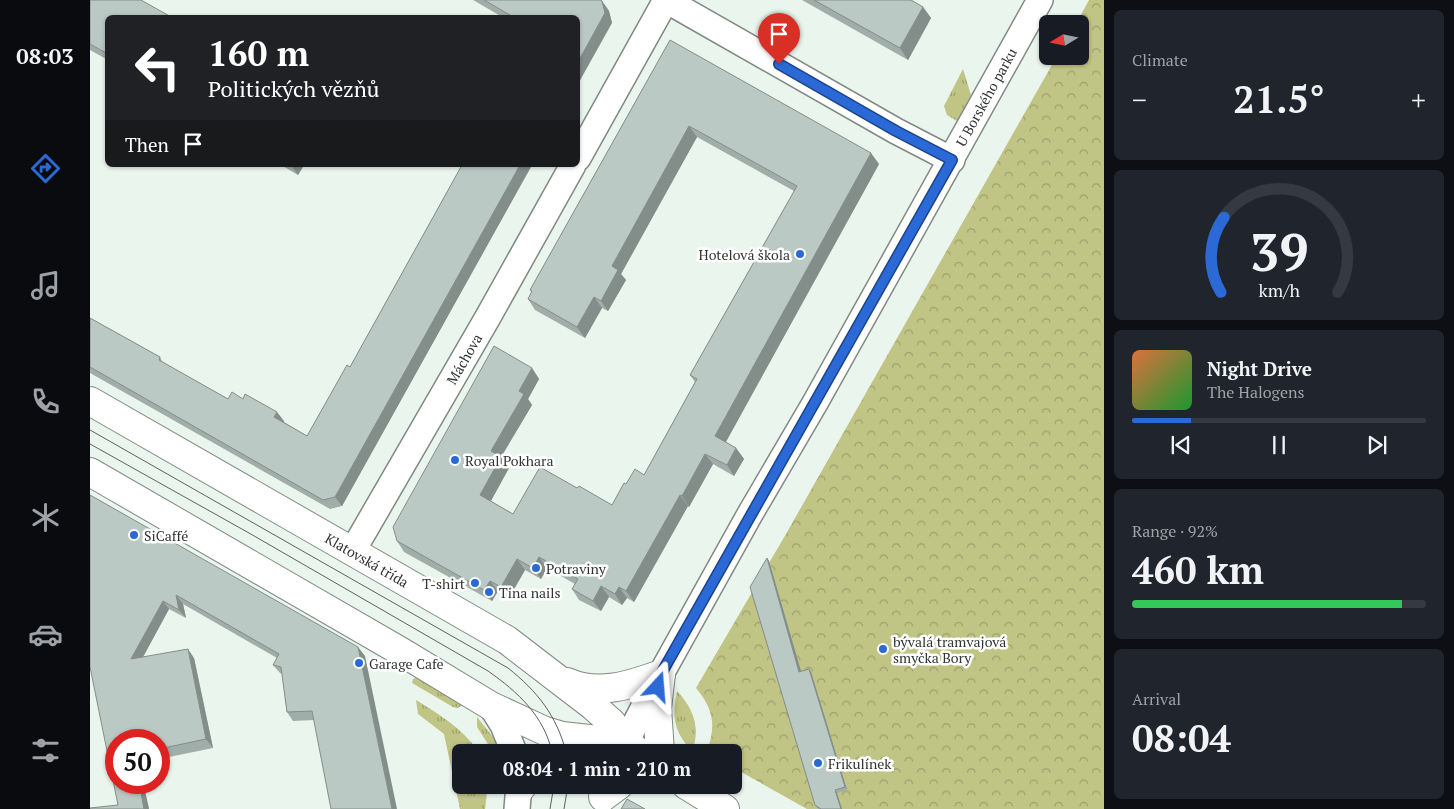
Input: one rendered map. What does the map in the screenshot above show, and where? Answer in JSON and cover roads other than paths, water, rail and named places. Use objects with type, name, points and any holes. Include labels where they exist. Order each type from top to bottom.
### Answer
[{"type":"main road","name":"Klatovská třída","points":[[90,400],[507,640],[593,706],[612,724],[626,744]]},
{"type":"main road","points":[[90,472],[492,706],[545,732],[603,744]]},
{"type":"main road","points":[[554,676],[575,685],[598,689],[620,687],[661,674],[657,708],[659,744]]},
{"type":"main road","points":[[701,794],[725,809]]},
{"type":"street","points":[[580,154],[666,0],[896,131],[952,160]]},
{"type":"street","name":"U Borského parku","points":[[631,744],[661,674],[952,160],[1040,0]]},
{"type":"street","name":"Máchova","points":[[352,552],[488,317],[572,167]]},
{"type":"street","points":[[492,706],[511,744]]},
{"type":"tram line","points":[[90,430],[508,668],[545,705],[564,744]]},
{"type":"tram line","points":[[90,444],[488,671],[510,687],[528,706],[543,727],[550,744]]},
{"type":"tram line","points":[[550,809],[552,794]]},
{"type":"tram line","points":[[564,809],[566,794]]},
{"type":"place","name":"Hotelová škola","points":[[800,254]]},
{"type":"place","name":"Royal Pokhara","points":[[455,460]]},
{"type":"place","name":"SiCaffé","points":[[134,535]]},
{"type":"place","name":"Potraviny","points":[[536,568]]},
{"type":"place","name":"T-shirt","points":[[475,583]]},
{"type":"place","name":"Tina nails","points":[[489,592]]},
{"type":"place","name":"bývalá tramvajová smyčka Bory","points":[[883,649]]},
{"type":"place","name":"Garage Cafe","points":[[359,663]]},
{"type":"place","name":"Frikulínek","points":[[818,763]]}]
